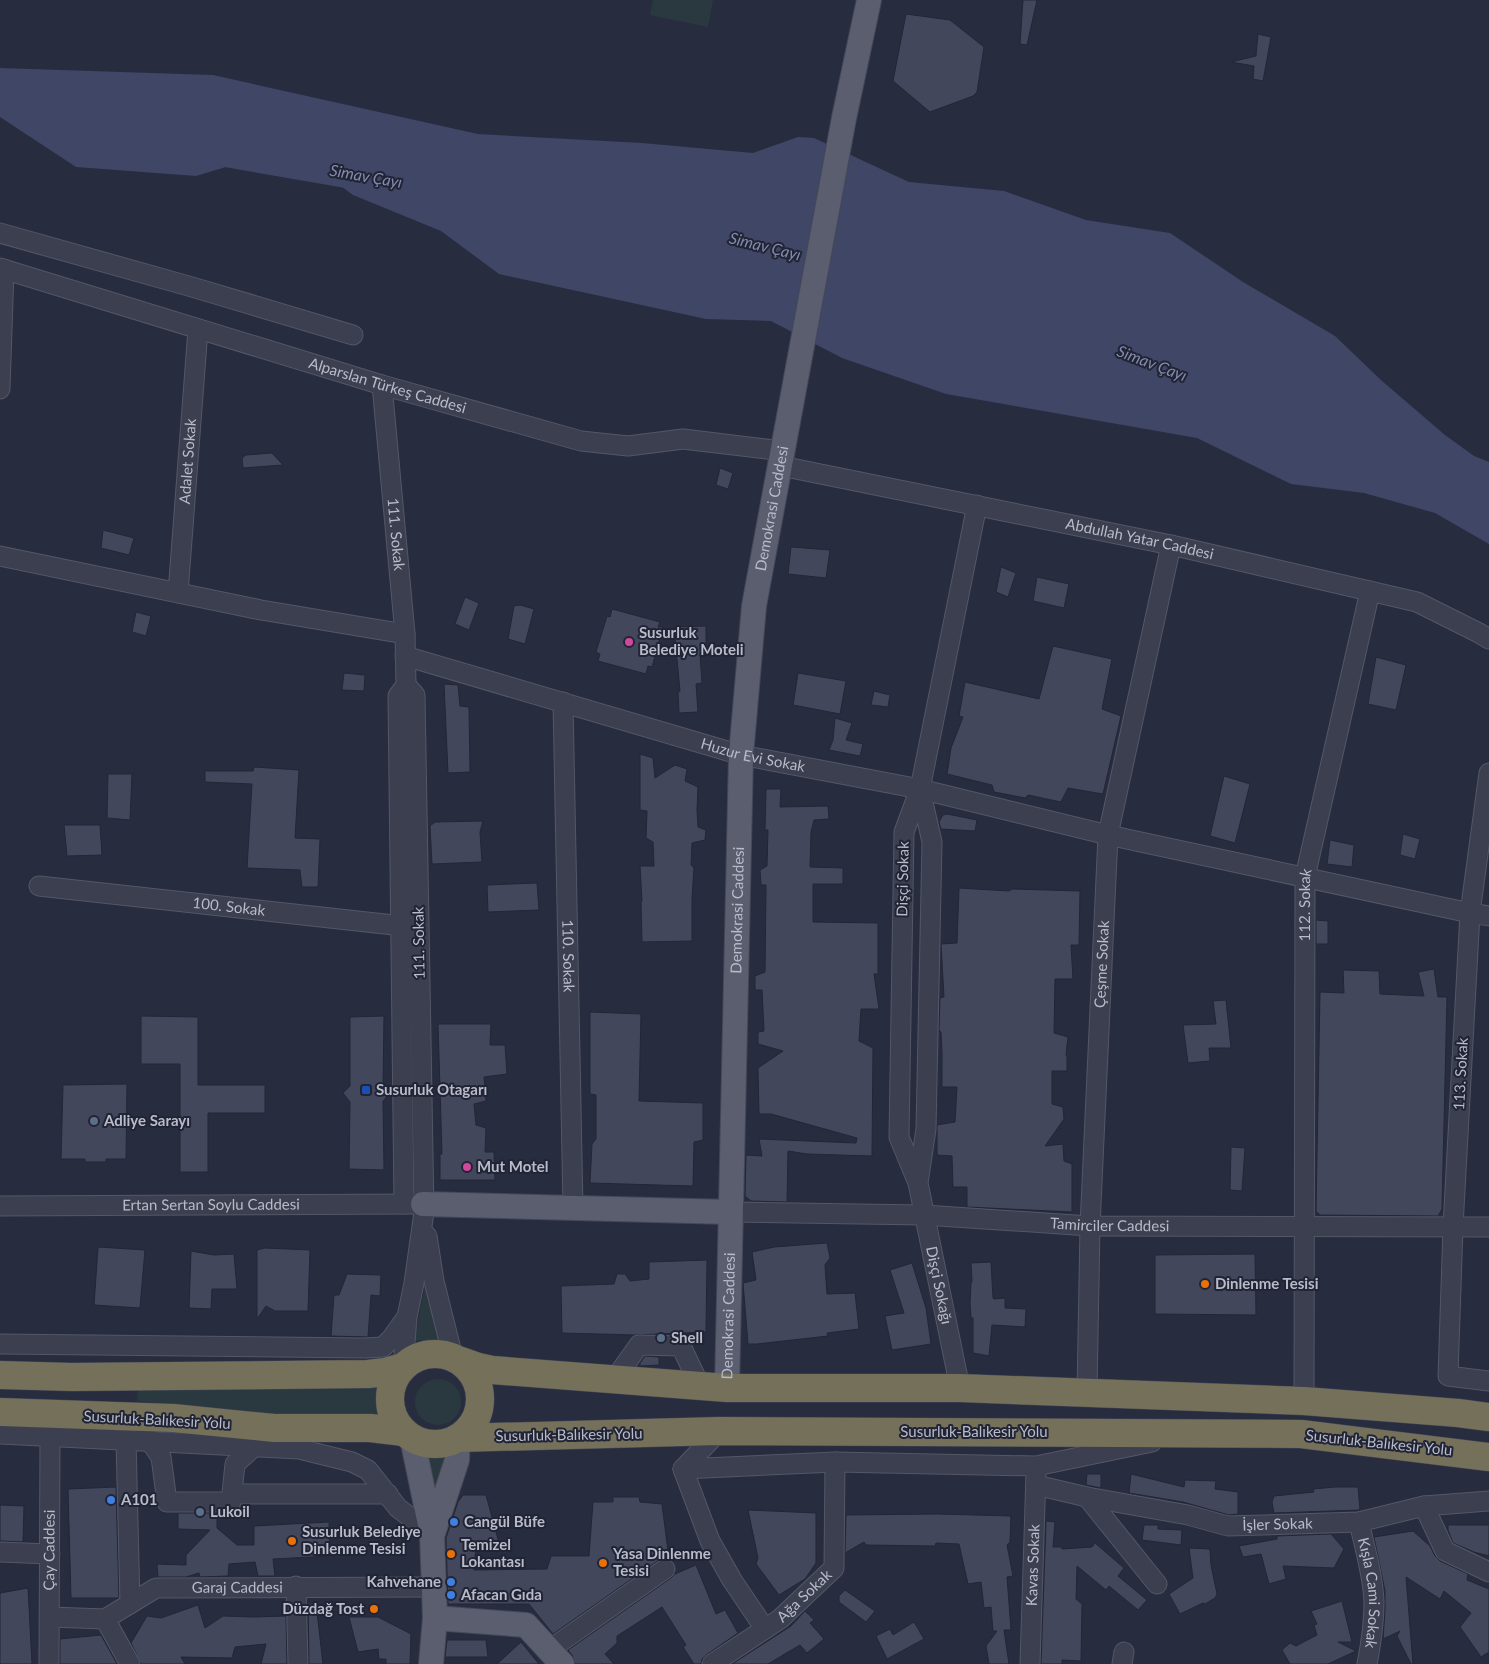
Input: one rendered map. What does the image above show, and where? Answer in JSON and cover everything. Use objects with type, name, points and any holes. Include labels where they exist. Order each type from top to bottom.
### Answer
[{"type":"highway","points":[[408,1435],[393,1416],[390,1396],[392,1384],[403,1367],[414,1358],[426,1354],[440,1353],[492,1370],[727,1388],[960,1388],[1087,1392],[1304,1401],[1489,1417]]},
{"type":"highway","name":"Susurluk-Balıkesir Yolu","points":[[0,1412],[130,1428],[173,1418],[274,1428],[370,1428],[408,1435],[423,1442],[447,1443],[458,1438],[473,1424],[479,1410],[480,1395],[477,1381],[469,1368],[457,1359]]},
{"type":"highway","points":[[0,1375],[72,1377],[368,1374],[403,1367]]},
{"type":"highway","name":"Susurluk-Balıkesir Yolu","points":[[458,1438],[719,1431],[1301,1434],[1489,1457]]},
{"type":"main road","name":"Demokrasi Caddesi","points":[[727,1388],[741,755],[754,606],[844,118],[869,0]]},
{"type":"main road","points":[[417,1207],[730,1212]]},
{"type":"main road","points":[[408,1435],[432,1534],[435,1618],[431,1664]]},
{"type":"main road","points":[[432,1534],[457,1460],[458,1438]]},
{"type":"main road","points":[[435,1618],[526,1625],[556,1657]]},
{"type":"street","points":[[0,233],[192,287],[354,336]]},
{"type":"street","name":"Alparslan Türkeş Caddesi","points":[[2,268],[382,385],[581,441],[628,446],[683,439],[783,451]]},
{"type":"street","points":[[0,389],[2,268]]},
{"type":"street","name":"Adalet Sokak","points":[[178,593],[198,329]]},
{"type":"street","name":"111. Sokak","points":[[382,385],[406,656],[406,685],[398,696],[410,927],[417,1207]]},
{"type":"street","name":"Abdullah Yatar Caddesi","points":[[783,451],[977,505],[1171,545],[1417,602],[1479,632],[1489,639]]},
{"type":"street","points":[[920,789],[977,505]]},
{"type":"street","name":"Çeşme Sokak","points":[[1087,1392],[1090,1226],[1108,835],[1171,545]]},
{"type":"street","points":[[0,556],[261,610],[405,634]]},
{"type":"street","name":"112. Sokak","points":[[1304,1401],[1306,1226],[1305,877],[1370,591]]},
{"type":"street","name":"Huzur Evi Sokak","points":[[406,656],[741,755],[920,789],[1108,835],[1489,916]]},
{"type":"street","name":"110. Sokak","points":[[564,702],[573,1208]]},
{"type":"street","name":"113. Sokak","points":[[1489,773],[1470,913],[1453,1227],[1448,1376],[1489,1381]]},
{"type":"street","name":"Dişçi Sokak","points":[[918,1183],[926,1129],[932,842],[920,789]]},
{"type":"street","name":"Dişçi Sokak","points":[[918,1183],[899,1137],[904,832],[920,789]]},
{"type":"street","name":"100. Sokak","points":[[39,886],[410,927]]},
{"type":"street","name":"Dişçi Sokağı","points":[[918,1183],[960,1388]]},
{"type":"street","name":"Ertan Sertan Soylu Caddesi","points":[[0,1206],[417,1207]]},
{"type":"street","points":[[403,1367],[407,1317],[414,1283],[417,1207]]},
{"type":"street","points":[[417,1207],[434,1281],[457,1359]]},
{"type":"street","name":"Tamirciler Caddesi","points":[[730,1212],[924,1215],[1090,1226],[1489,1227]]},
{"type":"street","points":[[0,1344],[383,1347],[407,1317]]},
{"type":"street","points":[[614,1380],[639,1346],[680,1346],[700,1386]]},
{"type":"street","points":[[130,1428],[130,1604]]},
{"type":"street","points":[[0,1434],[50,1436],[130,1428],[150,1441],[161,1458],[167,1502],[230,1502],[235,1464],[274,1428]]},
{"type":"street","points":[[683,1469],[719,1431]]},
{"type":"street","points":[[683,1469],[835,1462],[1036,1466],[1192,1433]]},
{"type":"street","name":"Çay Caddesi","points":[[49,1664],[50,1436]]},
{"type":"street","points":[[150,1441],[299,1449],[352,1462],[368,1470],[398,1508],[432,1534]]},
{"type":"street","name":"Ağa Sokak","points":[[712,1664],[780,1619],[834,1568],[835,1462]]},
{"type":"street","name":"Kavas Sokak","points":[[1030,1664],[1036,1466]]},
{"type":"street","points":[[683,1469],[710,1541],[732,1580],[765,1629]]},
{"type":"street","name":"İşler Sokak","points":[[1036,1485],[1087,1497],[1188,1515],[1228,1526],[1359,1522],[1424,1506],[1489,1501]]},
{"type":"street","points":[[232,1494],[388,1494]]},
{"type":"street","points":[[1087,1497],[1157,1584]]},
{"type":"street","points":[[1424,1506],[1445,1551],[1489,1572]]},
{"type":"street","name":"Kışla Cami Sokak","points":[[1359,1522],[1370,1570],[1374,1602],[1371,1642],[1366,1664]]},
{"type":"street","points":[[0,1552],[50,1554]]},
{"type":"street","points":[[556,1657],[665,1569]]},
{"type":"street","points":[[296,1586],[298,1664]]},
{"type":"street","name":"Garaj Caddesi","points":[[105,1619],[156,1588],[434,1587]]},
{"type":"street","points":[[50,1617],[105,1619],[130,1664]]},
{"type":"shaded area","points":[[653,0],[713,0],[708,27],[650,15]]},
{"type":"shaded area","points":[[427,1275],[443,1340],[414,1341]]},
{"type":"shaded area","points":[[438,1379],[451,1383],[457,1389],[461,1402],[457,1415],[451,1421],[438,1425],[425,1421],[419,1415],[415,1402],[419,1389],[425,1383]]},
{"type":"shaded area","points":[[382,1380],[383,1425],[137,1401],[138,1389]]},
{"type":"shaded area","points":[[425,1457],[445,1457],[435,1509]]},
{"type":"water","points":[[0,68],[213,75],[478,134],[642,143],[753,153],[798,137],[814,138],[909,182],[1004,191],[1086,220],[1170,233],[1243,282],[1335,336],[1382,381],[1445,435],[1474,456],[1489,462],[1489,544],[1435,513],[1364,493],[1291,484],[1197,438],[946,394],[842,358],[771,321],[706,319],[499,274],[441,231],[353,195],[305,160],[276,152],[196,176],[76,167],[0,117]]},
{"type":"building","points":[[1023,0],[1037,0],[1027,45],[1020,44]]},
{"type":"building","points":[[906,14],[950,20],[984,47],[977,92],[973,96],[930,112],[893,81]]},
{"type":"building","points":[[1258,34],[1271,37],[1263,81],[1253,79],[1254,66],[1231,62],[1256,56]]},
{"type":"building","points":[[272,453],[283,465],[243,468],[242,458],[246,455]]},
{"type":"building","points":[[720,468],[733,473],[728,489],[716,485]]},
{"type":"building","points":[[103,530],[134,538],[129,555],[101,548]]},
{"type":"building","points":[[791,547],[830,550],[826,578],[788,574]]},
{"type":"building","points":[[1001,567],[1016,573],[1008,597],[996,592]]},
{"type":"building","points":[[1037,577],[1069,584],[1064,608],[1033,601]]},
{"type":"building","points":[[465,597],[479,603],[469,630],[455,624]]},
{"type":"building","points":[[520,605],[534,609],[525,644],[508,639],[514,606]]},
{"type":"building","name":"Susurluk Belediye Moteli","points":[[612,609],[660,622],[658,627],[663,627],[652,667],[648,666],[646,674],[598,661],[600,654],[596,652],[607,616],[610,617]]},
{"type":"building","points":[[136,612],[151,616],[146,636],[132,632]]},
{"type":"building","points":[[706,626],[706,654],[700,654],[702,683],[696,684],[698,712],[679,713],[678,692],[680,691],[674,627]]},
{"type":"building","points":[[1053,646],[1112,659],[1102,709],[1121,716],[1103,794],[1068,788],[1061,802],[1028,795],[1025,798],[994,792],[992,785],[947,774],[951,748],[963,717],[959,716],[965,682],[1039,699]]},
{"type":"building","points":[[1376,657],[1406,665],[1396,710],[1368,704]]},
{"type":"building","points":[[344,673],[365,675],[364,691],[342,690]]},
{"type":"building","points":[[798,673],[846,681],[840,714],[793,705]]},
{"type":"building","points":[[444,684],[458,685],[460,706],[469,707],[470,772],[448,773]]},
{"type":"building","points":[[874,691],[890,695],[888,707],[871,705]]},
{"type":"building","points":[[835,718],[852,723],[846,740],[863,744],[860,756],[829,750],[833,740]]},
{"type":"building","points":[[640,754],[653,758],[655,778],[675,765],[687,769],[685,781],[698,787],[698,827],[706,830],[705,840],[692,843],[691,865],[694,868],[692,941],[642,942],[640,866],[654,866],[653,842],[646,838],[647,811],[640,810]]},
{"type":"building","points":[[254,767],[299,770],[295,838],[320,839],[318,887],[302,887],[300,870],[247,868],[252,784],[205,782],[205,771],[253,771]]},
{"type":"building","points":[[108,774],[132,774],[130,820],[107,818]]},
{"type":"building","points":[[1224,776],[1250,784],[1235,843],[1210,836]]},
{"type":"building","points":[[766,789],[781,789],[780,807],[828,806],[829,819],[814,820],[811,832],[810,867],[843,868],[843,884],[813,884],[813,922],[878,923],[878,974],[874,974],[879,1009],[861,1009],[859,1041],[873,1048],[872,1156],[807,1154],[788,1151],[787,1202],[751,1201],[745,1196],[746,1155],[762,1156],[759,1139],[856,1143],[857,1138],[771,1114],[759,1114],[758,1068],[783,1051],[758,1044],[758,1032],[764,1031],[762,990],[755,990],[755,976],[765,972],[766,885],[761,885],[760,870],[767,866],[768,830],[765,830]]},
{"type":"building","points":[[947,814],[977,820],[975,831],[941,829],[939,822],[943,815]]},
{"type":"building","points":[[483,821],[480,832],[482,862],[432,864],[430,826],[435,822]]},
{"type":"building","points":[[64,825],[100,825],[102,855],[67,856]]},
{"type":"building","points":[[1403,834],[1420,839],[1415,859],[1400,855]]},
{"type":"building","points":[[1330,840],[1354,845],[1352,867],[1327,864]]},
{"type":"building","points":[[537,883],[539,910],[488,912],[487,885]]},
{"type":"building","points":[[959,888],[1009,891],[1012,889],[1080,891],[1079,945],[1071,945],[1073,979],[1055,979],[1054,1033],[1068,1037],[1067,1071],[1052,1071],[1052,1104],[1063,1107],[1064,1119],[1045,1146],[1063,1144],[1064,1161],[1072,1164],[1072,1212],[967,1207],[967,1187],[953,1187],[952,1156],[937,1155],[937,1125],[955,1122],[957,1087],[942,1087],[941,1032],[939,1030],[940,998],[944,997],[941,944],[957,943]]},
{"type":"building","points":[[1316,920],[1328,921],[1328,944],[1316,944]]},
{"type":"building","points":[[1434,969],[1438,997],[1447,997],[1442,1209],[1438,1216],[1320,1215],[1316,1211],[1320,992],[1344,993],[1343,970],[1379,971],[1380,994],[1424,996],[1418,972]]},
{"type":"building","points":[[1226,1000],[1231,1048],[1209,1048],[1210,1061],[1188,1063],[1183,1025],[1216,1024],[1213,1001]]},
{"type":"building","points":[[590,1012],[641,1014],[639,1101],[703,1103],[703,1140],[694,1142],[693,1186],[590,1183],[592,1144],[596,1139],[596,1095],[590,1094]]},
{"type":"building","points":[[141,1016],[198,1017],[198,1085],[265,1085],[265,1113],[208,1113],[208,1172],[180,1172],[180,1064],[141,1064]]},
{"type":"building","name":"Susurluk Otagarı","points":[[384,1016],[383,1087],[390,1093],[383,1101],[384,1170],[349,1169],[350,1102],[343,1093],[350,1086],[350,1017]]},
{"type":"building","points":[[438,1024],[491,1024],[490,1045],[505,1045],[507,1074],[484,1077],[486,1101],[474,1104],[476,1125],[486,1128],[485,1152],[494,1152],[495,1180],[440,1180],[440,1154],[442,1154]]},
{"type":"building","name":"Adliye Sarayı","points":[[127,1084],[126,1159],[106,1159],[106,1162],[85,1162],[85,1159],[61,1159],[63,1085]]},
{"type":"building","points":[[1231,1147],[1245,1148],[1242,1191],[1230,1190]]},
{"type":"building","points":[[827,1243],[830,1258],[825,1265],[827,1294],[855,1293],[859,1329],[827,1333],[828,1336],[748,1344],[743,1283],[756,1280],[752,1252],[774,1247]]},
{"type":"building","points":[[98,1247],[145,1250],[140,1308],[94,1305]]},
{"type":"building","points":[[265,1248],[310,1250],[308,1311],[275,1311],[266,1306],[257,1319],[257,1250]]},
{"type":"building","points":[[191,1251],[214,1255],[234,1254],[237,1289],[212,1289],[211,1309],[189,1308]]},
{"type":"building","name":"Dinlenme Tesisi","points":[[1255,1254],[1256,1315],[1155,1314],[1155,1255]]},
{"type":"building","points":[[707,1260],[706,1332],[635,1335],[562,1333],[561,1286],[614,1284],[617,1274],[625,1274],[630,1281],[649,1279],[649,1262]]},
{"type":"building","points":[[991,1262],[993,1298],[1005,1298],[1005,1308],[1026,1309],[1025,1327],[992,1325],[989,1356],[973,1353],[973,1318],[971,1318],[970,1303],[971,1263]]},
{"type":"building","points":[[912,1263],[926,1308],[931,1344],[892,1350],[885,1316],[904,1313],[890,1270]]},
{"type":"building","points":[[347,1274],[381,1275],[380,1296],[371,1295],[368,1337],[331,1336],[334,1295],[339,1295]]},
{"type":"building","points":[[645,1356],[659,1357],[659,1365],[640,1366]]},
{"type":"building","points":[[1087,1474],[1101,1474],[1101,1488],[1086,1485]]},
{"type":"building","points":[[1131,1474],[1184,1487],[1185,1480],[1216,1481],[1215,1489],[1238,1492],[1238,1514],[1229,1515],[1183,1502],[1129,1493]]},
{"type":"building","points":[[116,1487],[119,1598],[71,1598],[68,1489]]},
{"type":"building","points":[[1358,1487],[1360,1510],[1274,1513],[1272,1502],[1274,1496],[1314,1492],[1313,1489]]},
{"type":"building","name":"Yasa Dinlenme Tesisi","points":[[463,1495],[486,1495],[499,1543],[476,1545],[474,1570],[547,1569],[551,1556],[589,1556],[593,1502],[613,1502],[613,1497],[639,1497],[640,1502],[662,1504],[669,1559],[659,1560],[553,1634],[529,1604],[448,1604],[446,1538],[458,1502]]},
{"type":"building","points":[[0,1505],[24,1506],[23,1542],[0,1541]]},
{"type":"building","points":[[748,1510],[816,1513],[816,1563],[805,1579],[779,1595],[756,1564],[758,1558]]},
{"type":"building","points":[[178,1513],[217,1513],[217,1528],[237,1545],[254,1545],[254,1526],[329,1522],[330,1556],[273,1559],[275,1576],[258,1576],[255,1562],[229,1564],[228,1576],[200,1577],[199,1573],[186,1577],[158,1577],[157,1564],[186,1565],[186,1555],[210,1530],[178,1529]]},
{"type":"building","points":[[937,1514],[1011,1516],[1010,1542],[1007,1545],[1013,1576],[1007,1577],[1011,1630],[1004,1630],[1009,1664],[989,1664],[986,1646],[997,1631],[993,1631],[991,1607],[984,1608],[981,1582],[968,1584],[959,1544],[936,1543],[935,1546],[866,1545],[864,1542],[845,1553],[846,1515]]},
{"type":"building","points":[[1046,1521],[1055,1522],[1053,1547],[1062,1547],[1062,1549],[1092,1547],[1095,1543],[1124,1568],[1118,1576],[1147,1600],[1138,1610],[1109,1586],[1106,1590],[1077,1566],[1076,1599],[1082,1604],[1081,1661],[1062,1660],[1062,1664],[1041,1664]]},
{"type":"building","points":[[1144,1525],[1158,1525],[1158,1529],[1182,1530],[1181,1545],[1142,1540]]},
{"type":"building","points":[[1448,1525],[1489,1525],[1489,1556],[1453,1543]]},
{"type":"building","points":[[1413,1531],[1430,1546],[1440,1561],[1468,1574],[1467,1580],[1489,1589],[1489,1652],[1481,1657],[1460,1627],[1471,1613],[1444,1591],[1440,1599],[1406,1577],[1413,1664],[1411,1664],[1397,1636],[1400,1631],[1383,1639],[1385,1591],[1374,1537]]},
{"type":"building","points":[[1331,1534],[1344,1549],[1334,1568],[1283,1566],[1286,1579],[1269,1584],[1261,1554],[1243,1557],[1239,1546],[1277,1539],[1277,1536]]},
{"type":"building","points":[[1189,1548],[1210,1549],[1217,1594],[1215,1598],[1205,1604],[1203,1603],[1180,1614],[1169,1594],[1193,1578]]},
{"type":"building","points":[[696,1565],[716,1614],[725,1610],[738,1633],[706,1655],[702,1659],[701,1664],[694,1664],[683,1647],[686,1645],[662,1607],[617,1636],[617,1643],[605,1654],[614,1664],[575,1664],[568,1650],[675,1574]]},
{"type":"building","points":[[28,1588],[32,1664],[0,1664],[0,1593]]},
{"type":"building","points":[[845,1590],[875,1611],[866,1622],[839,1602],[839,1596]]},
{"type":"building","points":[[1342,1601],[1352,1642],[1338,1642],[1356,1651],[1328,1664],[1290,1664],[1282,1650],[1290,1643],[1296,1646],[1317,1635],[1314,1625],[1317,1624],[1311,1611]]},
{"type":"building","points":[[308,1603],[316,1603],[323,1664],[309,1664]]},
{"type":"building","points":[[198,1605],[205,1628],[223,1616],[286,1616],[287,1664],[261,1664],[266,1644],[235,1647],[232,1658],[181,1657],[185,1664],[141,1664],[131,1643],[147,1616],[161,1618]]},
{"type":"building","points":[[805,1611],[814,1620],[810,1623],[824,1639],[807,1653],[800,1645],[768,1664],[732,1664],[791,1626]]},
{"type":"building","points":[[349,1617],[378,1617],[411,1634],[410,1664],[386,1664],[386,1659],[379,1659],[378,1649],[358,1652]]},
{"type":"building","points":[[914,1622],[924,1639],[887,1659],[876,1636],[890,1629],[893,1635]]},
{"type":"building","points":[[101,1635],[117,1664],[60,1664],[60,1639]]},
{"type":"building","points":[[447,1640],[486,1640],[488,1657],[445,1657]]},
{"type":"building","points":[[521,1642],[539,1664],[497,1664]]},
{"type":"waterway","name":"Simav Çayı","points":[[217,151],[355,175]]},
{"type":"place","name":"Susurluk Belediye Moteli","points":[[629,642]]},
{"type":"place","name":"Susurluk Otagarı","points":[[366,1090]]},
{"type":"place","name":"Adliye Sarayı","points":[[94,1121]]},
{"type":"place","name":"Mut Motel","points":[[467,1167]]},
{"type":"place","name":"Dinlenme Tesisi","points":[[1205,1284]]},
{"type":"place","name":"Shell","points":[[661,1338]]},
{"type":"place","name":"A101","points":[[111,1500]]},
{"type":"place","name":"Lukoil","points":[[200,1512]]},
{"type":"place","name":"Cangül Büfe","points":[[454,1522]]},
{"type":"place","name":"Susurluk Belediye Dinlenme Tesisi","points":[[292,1541]]},
{"type":"place","name":"Temizel Lokantası","points":[[451,1554]]},
{"type":"place","name":"Yasa Dinlenme Tesisi","points":[[603,1563]]},
{"type":"place","name":"Kahvehane","points":[[451,1582]]},
{"type":"place","name":"Afacan Gıda","points":[[451,1595]]},
{"type":"place","name":"Düzdağ Tost","points":[[374,1609]]}]
